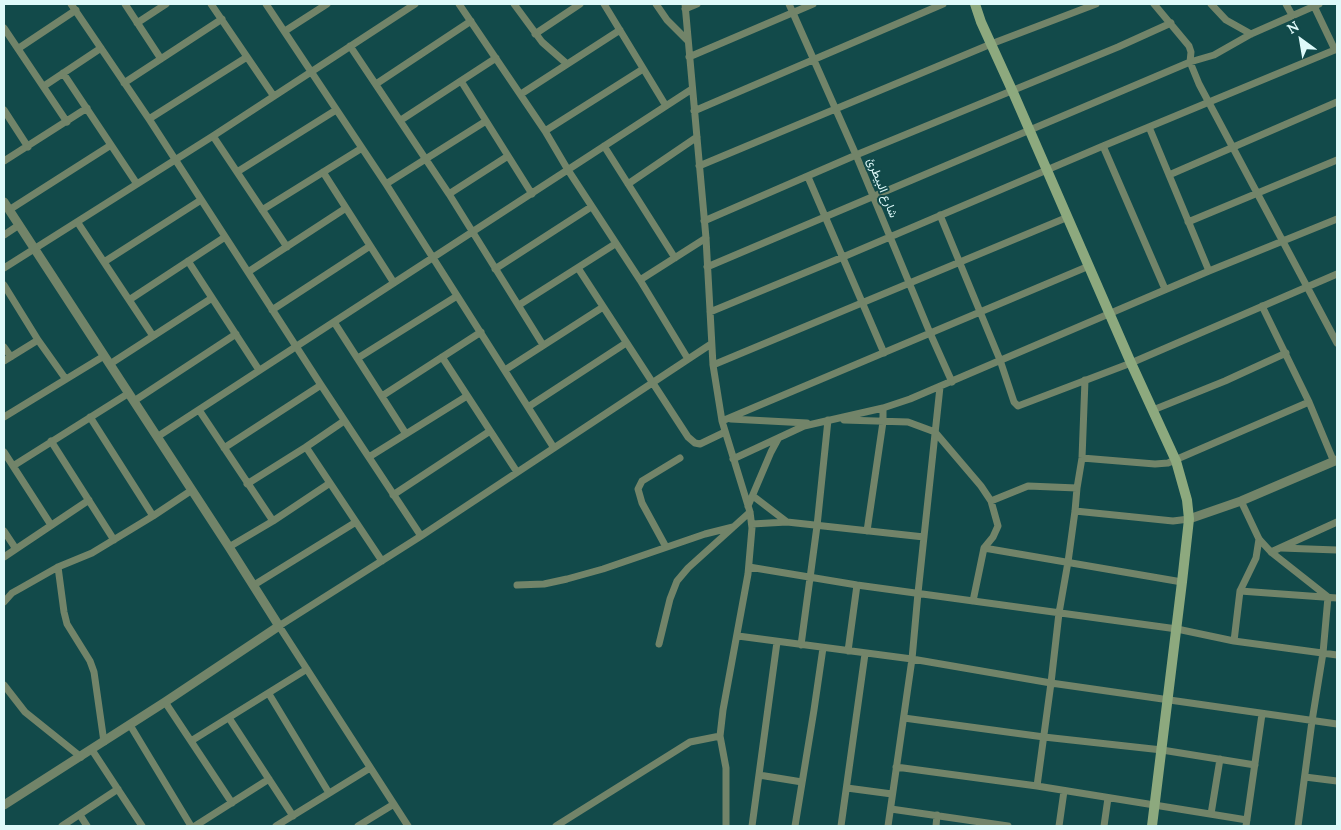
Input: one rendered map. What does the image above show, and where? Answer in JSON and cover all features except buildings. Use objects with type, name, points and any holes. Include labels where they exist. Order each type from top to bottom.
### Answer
[{"type":"main road","points":[[976,4],[991,44],[1109,314],[1176,461],[1186,495],[1189,519],[1152,826]]},
{"type":"street","points":[[125,4],[161,59]]},
{"type":"street","points":[[137,23],[166,4]]},
{"type":"street","points":[[211,4],[274,96]]},
{"type":"street","points":[[266,4],[386,184],[554,448]]},
{"type":"street","points":[[285,31],[327,4]]},
{"type":"street","points":[[459,4],[545,130],[591,207],[640,280],[688,360]]},
{"type":"street","points":[[514,4],[535,34],[567,64]]},
{"type":"street","points":[[535,34],[580,4]]},
{"type":"street","points":[[604,4],[666,106]]},
{"type":"street","points":[[656,4],[671,24],[688,41]]},
{"type":"street","points":[[697,4],[685,6],[706,238],[713,365],[725,420],[725,432],[752,524],[749,567],[720,736],[726,768],[726,826]]},
{"type":"street","name":"شارع البيطرئ","points":[[789,4],[856,155],[889,237],[952,382]]},
{"type":"street","points":[[689,57],[813,4]]},
{"type":"street","points":[[694,111],[943,4]]},
{"type":"street","points":[[699,166],[991,44],[1096,4]]},
{"type":"street","points":[[1154,4],[1189,46],[1191,52],[1190,62],[1199,84],[1281,241],[1335,335],[1337,343]]},
{"type":"street","points":[[1211,4],[1226,20],[1251,34]]},
{"type":"street","points":[[1286,4],[1292,15]]},
{"type":"street","points":[[4,268],[36,250],[213,136],[410,5]]},
{"type":"street","points":[[707,267],[1190,62],[1214,55],[1251,34],[1317,5],[1336,49],[710,312]]},
{"type":"street","points":[[18,48],[74,7],[421,536]]},
{"type":"street","points":[[124,83],[222,19]]},
{"type":"street","points":[[376,84],[471,21]]},
{"type":"street","points":[[704,221],[856,155],[1118,47],[1170,22]]},
{"type":"street","points":[[4,28],[67,122]]},
{"type":"street","points":[[521,94],[620,30]]},
{"type":"street","points":[[350,46],[450,194],[543,345]]},
{"type":"street","points":[[44,86],[101,48]]},
{"type":"street","points":[[149,119],[248,57]]},
{"type":"street","points":[[401,120],[496,58]]},
{"type":"street","points":[[545,130],[643,69]]},
{"type":"street","points":[[63,73],[137,184]]},
{"type":"street","points":[[461,81],[532,194]]},
{"type":"street","points":[[157,437],[692,89]]},
{"type":"street","points":[[1170,175],[1337,102]]},
{"type":"street","points":[[4,162],[86,108]]},
{"type":"street","points":[[4,110],[28,147]]},
{"type":"street","points":[[237,172],[336,110]]},
{"type":"street","points":[[386,184],[486,121]]},
{"type":"street","points":[[1149,127],[1209,271]]},
{"type":"street","points":[[213,136],[287,247]]},
{"type":"street","points":[[628,184],[697,137]]},
{"type":"street","points":[[111,145],[6,206],[254,585],[408,826]]},
{"type":"street","points":[[604,146],[676,258]]},
{"type":"street","points":[[1103,146],[1165,289]]},
{"type":"street","points":[[262,210],[362,148]]},
{"type":"street","points":[[450,194],[508,156]]},
{"type":"street","points":[[1188,222],[1337,160]]},
{"type":"street","points":[[323,172],[394,284]]},
{"type":"street","points":[[808,177],[884,352]]},
{"type":"street","points":[[104,262],[200,200]]},
{"type":"street","points":[[495,269],[591,207]]},
{"type":"street","points":[[248,272],[346,208]]},
{"type":"street","points":[[940,215],[1000,360],[1013,400],[1018,406],[1131,363],[1337,274]]},
{"type":"street","points":[[713,365],[1068,217]]},
{"type":"street","points":[[725,420],[814,423],[883,408],[940,387],[1165,289],[1337,219]]},
{"type":"street","points":[[78,222],[153,336]]},
{"type":"street","points":[[4,235],[19,225]]},
{"type":"street","points":[[129,300],[225,237]]},
{"type":"street","points":[[640,280],[706,238]]},
{"type":"street","points":[[519,305],[615,244]]},
{"type":"street","points":[[272,310],[370,246]]},
{"type":"street","points":[[188,261],[259,370]]},
{"type":"street","points":[[725,420],[1089,266]]},
{"type":"street","points":[[578,268],[652,383],[693,442],[702,444],[725,432]]},
{"type":"street","points":[[4,285],[38,340],[65,378]]},
{"type":"street","points":[[358,358],[457,296]]},
{"type":"street","points":[[110,364],[212,298]]},
{"type":"street","points":[[1075,511],[1173,522],[1189,519],[1241,501],[1336,461],[1262,306]]},
{"type":"street","points":[[505,370],[603,307]]},
{"type":"street","points":[[334,322],[406,434]]},
{"type":"street","points":[[382,396],[481,332]]},
{"type":"street","points":[[13,466],[90,417],[131,397],[236,334]]},
{"type":"street","points":[[4,362],[38,340]]},
{"type":"street","points":[[528,407],[626,343]]},
{"type":"street","points":[[4,805],[421,536],[711,344]]},
{"type":"street","points":[[4,346],[11,357]]},
{"type":"street","points":[[1153,410],[1225,381],[1286,353]]},
{"type":"street","points":[[4,417],[65,378],[104,356]]},
{"type":"street","points":[[442,357],[517,472]]},
{"type":"street","points":[[1037,786],[1059,613],[1075,511],[1076,488],[1082,458],[1086,380]]},
{"type":"street","points":[[224,448],[321,385]]},
{"type":"street","points":[[888,826],[912,659],[940,387]]},
{"type":"street","points":[[368,457],[467,396]]},
{"type":"street","points":[[1082,458],[1155,464],[1176,461],[1309,402]]},
{"type":"street","points":[[867,531],[883,422],[883,408]]},
{"type":"street","points":[[199,410],[273,521]]},
{"type":"street","points":[[90,417],[153,516]]},
{"type":"street","points":[[832,420],[912,423],[935,432],[944,440],[981,486],[991,501],[998,526],[984,548],[973,601]]},
{"type":"street","points":[[801,645],[832,420]]},
{"type":"street","points":[[247,484],[344,421]]},
{"type":"street","points":[[733,460],[814,423]]},
{"type":"street","points":[[393,495],[490,432]]},
{"type":"street","points":[[659,644],[670,599],[677,581],[749,509],[771,452],[780,437]]},
{"type":"street","points":[[51,441],[114,540]]},
{"type":"street","points":[[306,447],[382,561]]},
{"type":"street","points":[[4,452],[51,525]]},
{"type":"street","points":[[666,547],[642,504],[638,489],[642,481],[680,458]]},
{"type":"street","points":[[230,548],[330,483]]},
{"type":"street","points":[[991,501],[1031,486],[1076,488]]},
{"type":"street","points":[[4,602],[12,593],[58,567],[92,553],[192,490]]},
{"type":"street","points":[[753,496],[787,522]]},
{"type":"street","points":[[4,557],[89,500]]},
{"type":"street","points":[[1241,501],[1258,539],[1271,552],[1328,596]]},
{"type":"street","points":[[254,585],[356,522]]},
{"type":"street","points":[[752,524],[787,522],[924,537]]},
{"type":"street","points":[[1271,552],[1337,522]]},
{"type":"street","points":[[517,585],[539,584],[567,579],[733,527]]},
{"type":"street","points":[[4,530],[16,549]]},
{"type":"street","points":[[1234,640],[1240,591],[1256,558],[1258,539]]},
{"type":"street","points":[[984,548],[1182,582]]},
{"type":"street","points":[[1278,548],[1337,550]]},
{"type":"street","points":[[58,567],[67,624],[90,661],[94,672],[104,742]]},
{"type":"street","points":[[749,567],[857,585],[1176,628],[1234,640],[1337,655]]},
{"type":"street","points":[[848,651],[857,585]]},
{"type":"street","points":[[1240,591],[1337,598]]},
{"type":"street","points":[[1298,826],[1323,653],[1328,596]]},
{"type":"street","points":[[738,636],[912,659],[1051,683],[1337,724]]},
{"type":"street","points":[[752,826],[777,642]]},
{"type":"street","points":[[795,826],[822,648]]},
{"type":"street","points":[[841,826],[865,654]]},
{"type":"street","points":[[191,741],[307,669]]},
{"type":"street","points":[[4,685],[24,712],[81,756]]},
{"type":"street","points":[[269,694],[329,793]]},
{"type":"street","points":[[165,702],[232,803]]},
{"type":"street","points":[[896,767],[1037,786],[1211,814],[1247,823],[1262,714]]},
{"type":"street","points":[[229,718],[293,816]]},
{"type":"street","points":[[904,718],[1162,750],[1255,765]]},
{"type":"street","points":[[130,725],[193,826],[269,779]]},
{"type":"street","points":[[556,826],[690,742],[720,736]]},
{"type":"street","points":[[92,750],[142,826]]},
{"type":"street","points":[[1211,814],[1220,759]]},
{"type":"street","points":[[276,826],[370,768]]},
{"type":"street","points":[[759,775],[802,782]]},
{"type":"street","points":[[1306,777],[1337,781]]},
{"type":"street","points":[[847,788],[892,794]]},
{"type":"street","points":[[62,826],[118,790]]},
{"type":"street","points":[[1059,826],[1064,791]]},
{"type":"street","points":[[1104,826],[1108,798]]},
{"type":"street","points":[[358,826],[394,804]]},
{"type":"street","points":[[891,809],[937,815],[979,824],[1008,826]]},
{"type":"street","points":[[80,815],[87,826]]},
{"type":"street","points":[[936,826],[937,815]]}]
